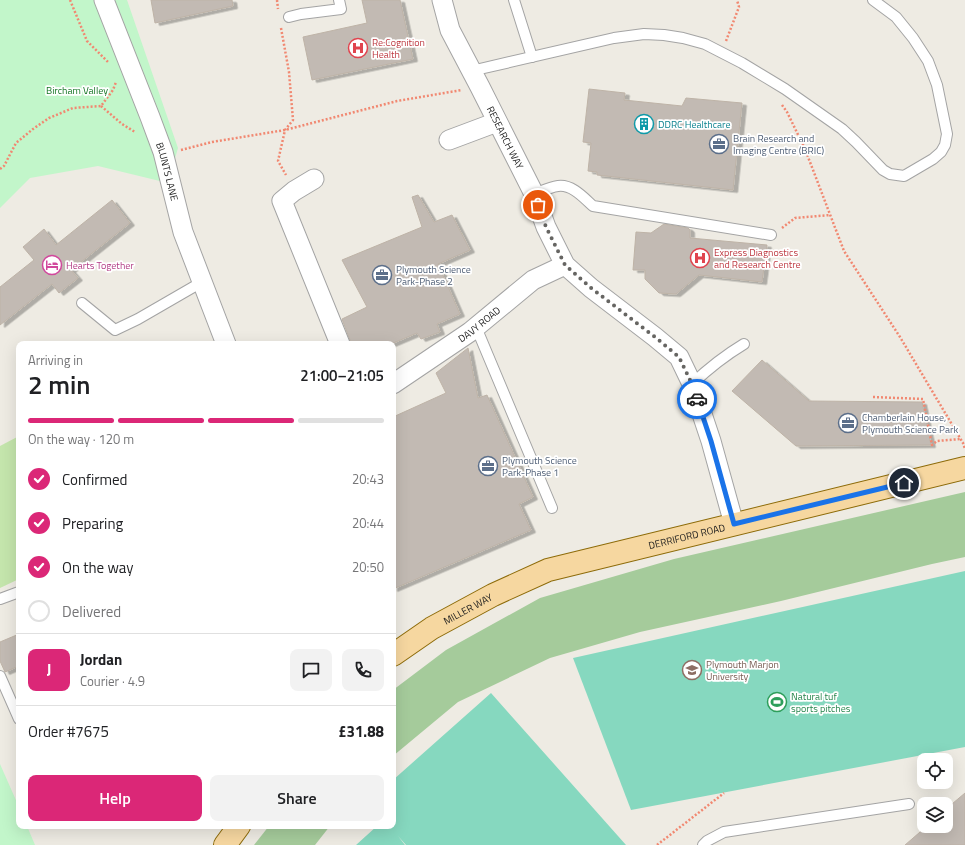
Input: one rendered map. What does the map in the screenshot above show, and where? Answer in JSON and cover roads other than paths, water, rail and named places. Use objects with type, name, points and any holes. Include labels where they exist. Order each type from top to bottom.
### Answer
[{"type":"main road","name":"DERRIFORD ROAD","points":[[548,570],[965,468]]},
{"type":"main road","name":"MILLER WAY","points":[[396,653],[439,624],[493,595],[548,570]]},
{"type":"main road","points":[[225,845],[238,829]]},
{"type":"street","name":"BLUNTS LANE","points":[[104,0],[150,117],[161,149],[183,232],[225,341]]},
{"type":"street","name":"RESEARCH WAY","points":[[442,0],[450,30],[534,194],[546,227],[565,265],[591,288],[679,357],[692,384],[711,441],[734,524]]},
{"type":"street","points":[[449,140],[497,122]]},
{"type":"street","points":[[314,179],[294,191],[282,201],[339,341]]},
{"type":"street","name":"DAVY ROAD","points":[[396,382],[476,327],[534,280],[565,265]]},
{"type":"lane","points":[[289,17],[341,8],[339,0]]},
{"type":"lane","points":[[514,0],[532,56]]},
{"type":"lane","points":[[471,70],[614,38],[644,34],[683,38],[705,44],[742,63],[785,89],[842,129],[877,165],[890,174],[904,176],[933,159],[941,152],[947,134],[937,85],[928,61],[913,38],[896,17],[873,0]]},
{"type":"lane","points":[[534,194],[557,186],[564,186],[583,196],[593,206],[771,235]]},
{"type":"lane","points":[[82,303],[115,330],[138,319],[202,282]]},
{"type":"lane","points":[[476,327],[552,508]]},
{"type":"lane","points":[[692,384],[710,367],[744,344]]},
{"type":"lane","points":[[0,599],[16,593]]},
{"type":"lane","points":[[0,676],[16,711]]},
{"type":"lane","points":[[703,845],[706,841],[724,832],[909,804]]},
{"type":"place","name":"Re:Cognition Health","points":[[358,48]]},
{"type":"place","name":"DDRC Healthcare","points":[[644,124]]},
{"type":"place","name":"Brain Research and Imaging Centre (BRIC)","points":[[719,144]]},
{"type":"place","name":"Express Diagnostics and Research Centre","points":[[700,258]]},
{"type":"place","name":"Hearts Together","points":[[52,265]]},
{"type":"place","name":"Plymouth Science Park-Phase 2","points":[[382,275]]},
{"type":"place","name":"Chamberlain House, Plymouth Science Park","points":[[848,423]]},
{"type":"place","name":"Plymouth Science Park-Phase 1","points":[[488,466]]},
{"type":"place","name":"Plymouth Marjon University","points":[[692,670]]},
{"type":"place","name":"Natural tuf sports pitches","points":[[777,702]]},
{"type":"park label","name":"Bircham Valley","points":[[77,90]]}]
